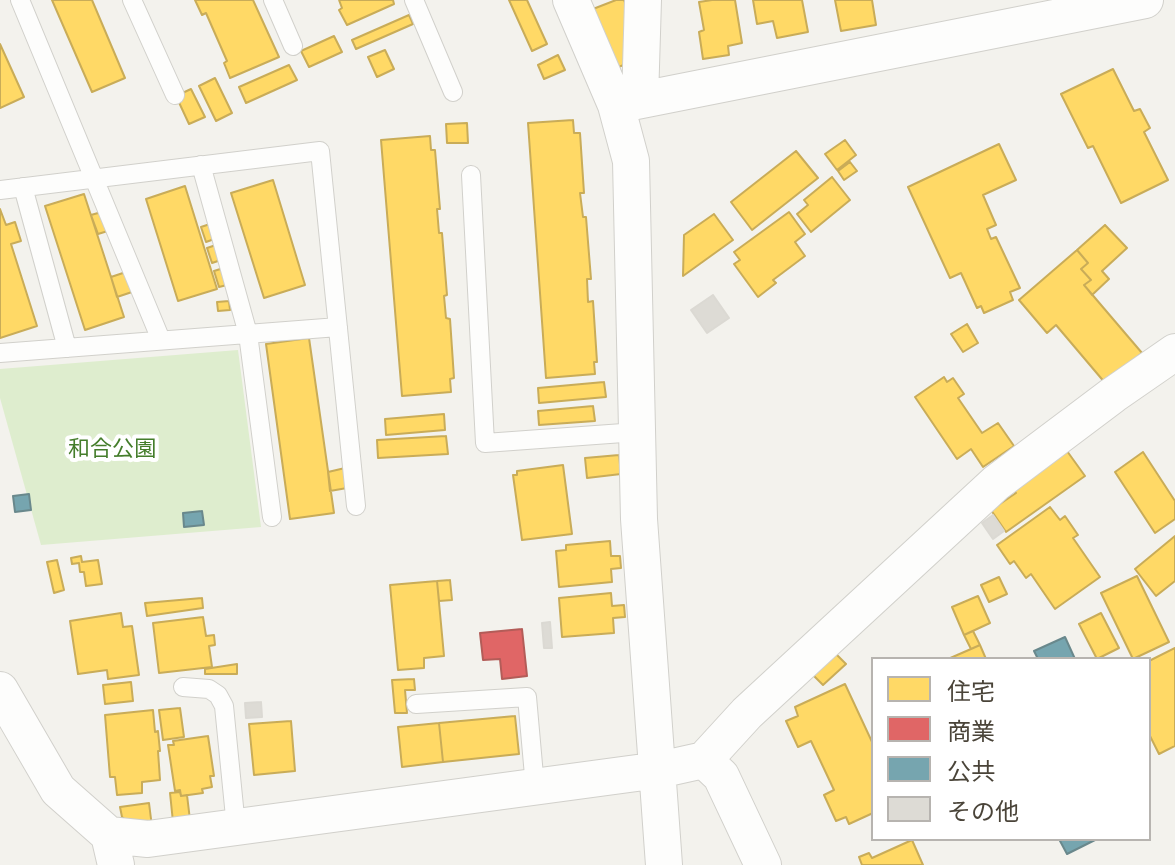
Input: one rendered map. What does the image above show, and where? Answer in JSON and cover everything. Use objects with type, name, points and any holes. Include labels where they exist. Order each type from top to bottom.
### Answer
[{"type":"street","points":[[571,0],[628,103]]},
{"type":"street","points":[[643,0],[628,103],[639,519],[664,865]]},
{"type":"street","points":[[628,103],[1145,0]]},
{"type":"street","points":[[0,690],[58,790],[112,850],[148,839],[659,770],[704,760],[747,713],[996,483],[1175,352]]},
{"type":"street","points":[[704,760],[721,776],[763,865]]},
{"type":"lane","points":[[20,0],[161,340]]},
{"type":"lane","points":[[132,0],[175,95]]},
{"type":"lane","points":[[273,0],[293,46]]},
{"type":"lane","points":[[414,0],[453,92]]},
{"type":"lane","points":[[0,190],[320,151],[356,506]]},
{"type":"lane","points":[[201,165],[248,334],[272,517]]},
{"type":"lane","points":[[471,175],[485,443],[637,432]]},
{"type":"lane","points":[[23,187],[67,348]]},
{"type":"lane","points":[[0,353],[338,327]]},
{"type":"lane","points":[[183,687],[209,689],[218,695],[224,706],[236,827]]},
{"type":"lane","points":[[416,704],[527,697],[535,787]]},
{"type":"green space","name":"和合公園","points":[[238,350],[261,527],[41,545],[0,398],[0,369]]},
{"type":"building: 住宅","points":[[52,0],[92,0],[125,78],[92,92]]},
{"type":"building: 住宅","points":[[195,0],[253,0],[279,57],[230,78],[224,63],[227,61],[206,13],[202,15]]},
{"type":"building: 住宅","points":[[339,0],[393,0],[394,4],[347,25],[339,10],[342,8]]},
{"type":"building: 住宅","points":[[509,0],[527,0],[547,44],[532,51]]},
{"type":"building: 住宅","points":[[624,0],[633,22],[631,62],[616,68],[593,9]]},
{"type":"building: 住宅","points":[[735,0],[742,43],[728,46],[729,55],[703,59],[699,32],[704,30],[699,2]]},
{"type":"building: 住宅","points":[[753,0],[802,0],[808,32],[777,38],[773,21],[757,24]]},
{"type":"building: 住宅","points":[[835,0],[872,0],[876,25],[841,31]]},
{"type":"building: 住宅","points":[[409,15],[413,24],[356,49],[352,40]]},
{"type":"building: 住宅","points":[[334,36],[342,52],[309,67],[301,51]]},
{"type":"building: 住宅","points":[[0,44],[24,97],[0,108]]},
{"type":"building: 住宅","points":[[385,50],[394,69],[377,77],[368,57]]},
{"type":"building: 住宅","points":[[558,55],[565,70],[544,79],[538,65]]},
{"type":"building: 住宅","points":[[289,65],[297,80],[246,103],[239,87]]},
{"type":"building: 住宅","points":[[1113,69],[1134,111],[1140,109],[1150,128],[1144,132],[1168,180],[1121,203],[1093,146],[1088,148],[1061,94]]},
{"type":"building: 住宅","points":[[215,78],[232,113],[216,121],[199,86]]},
{"type":"building: 住宅","points":[[191,89],[205,117],[189,124],[176,96]]},
{"type":"building: 住宅","points":[[573,120],[574,133],[580,133],[584,193],[580,193],[583,217],[586,217],[591,279],[587,279],[588,302],[593,301],[597,362],[594,362],[595,374],[546,378],[528,123]]},
{"type":"building: 住宅","points":[[467,123],[468,143],[447,143],[446,124]]},
{"type":"building: 住宅","points":[[430,136],[431,150],[435,150],[440,209],[437,209],[447,295],[444,296],[446,318],[450,319],[454,378],[450,379],[451,392],[402,396],[381,140]]},
{"type":"building: 住宅","points":[[845,140],[856,155],[837,170],[825,154]]},
{"type":"building: 住宅","points":[[999,144],[1016,180],[983,195],[996,225],[987,229],[991,239],[996,237],[1020,288],[1010,292],[1013,300],[984,313],[981,306],[977,308],[961,273],[950,278],[908,187]]},
{"type":"building: 住宅","points":[[796,151],[818,178],[752,230],[731,202]]},
{"type":"building: 住宅","points":[[850,162],[857,171],[844,180],[838,171]]},
{"type":"building: 住宅","points":[[832,177],[850,200],[811,232],[797,214],[808,205],[804,200]]},
{"type":"building: 住宅","points":[[273,180],[305,285],[264,298],[231,193]]},
{"type":"building: 住宅","points":[[185,186],[217,289],[178,301],[146,199]]},
{"type":"building: 住宅","points":[[84,194],[124,317],[85,330],[45,206]]},
{"type":"building: 住宅","points":[[0,209],[6,225],[15,222],[21,241],[11,244],[37,326],[0,338]]},
{"type":"building: 住宅","points":[[105,211],[111,230],[98,234],[91,215]]},
{"type":"building: 住宅","points":[[789,212],[805,234],[795,242],[805,256],[773,280],[776,283],[758,297],[734,264],[740,260],[734,252]]},
{"type":"building: 住宅","points":[[714,214],[733,240],[683,276],[684,235]]},
{"type":"building: 住宅","points":[[216,222],[220,237],[206,242],[201,227]]},
{"type":"building: 住宅","points":[[1105,225],[1127,248],[1102,271],[1109,279],[1092,295],[1084,285],[1091,280],[1081,269],[1088,263],[1077,250]]},
{"type":"building: 住宅","points":[[222,243],[227,258],[212,263],[207,248]]},
{"type":"building: 住宅","points":[[1077,250],[1088,263],[1081,269],[1091,280],[1084,285],[1142,353],[1106,384],[1056,325],[1047,333],[1019,300]]},
{"type":"building: 住宅","points":[[230,266],[235,283],[219,287],[214,271]]},
{"type":"building: 住宅","points":[[129,271],[135,291],[117,297],[111,277]]},
{"type":"building: 住宅","points":[[229,301],[230,310],[218,311],[217,302]]},
{"type":"building: 住宅","points":[[967,324],[978,343],[963,352],[951,334]]},
{"type":"building: 住宅","points":[[309,338],[334,513],[290,519],[266,344]]},
{"type":"building: 住宅","points":[[944,377],[947,382],[953,378],[964,394],[958,398],[982,433],[998,423],[1014,446],[983,467],[971,449],[957,459],[915,397]]},
{"type":"building: 住宅","points":[[604,382],[606,397],[539,403],[538,388]]},
{"type":"building: 住宅","points":[[593,406],[595,421],[539,425],[538,411]]},
{"type":"building: 住宅","points":[[444,414],[445,430],[386,435],[385,419]]},
{"type":"building: 住宅","points":[[446,436],[448,454],[378,458],[377,440]]},
{"type":"building: 住宅","points":[[1067,451],[1085,476],[1006,532],[991,510],[1016,493],[1013,489]]},
{"type":"building: 住宅","points":[[1143,452],[1175,501],[1175,519],[1155,533],[1115,472]]},
{"type":"building: 住宅","points":[[619,455],[621,474],[587,478],[585,458]]},
{"type":"building: 住宅","points":[[563,465],[572,534],[522,540],[513,475],[517,475],[517,471]]},
{"type":"building: 住宅","points":[[345,468],[347,488],[330,491],[328,472]]},
{"type":"building: 住宅","points":[[1050,507],[1060,520],[1065,516],[1078,535],[1073,538],[1100,577],[1055,609],[1031,574],[1026,578],[1014,561],[1010,564],[997,545]]},
{"type":"building: 住宅","points":[[1175,536],[1175,581],[1156,596],[1135,569]]},
{"type":"building: 住宅","points":[[610,541],[611,556],[620,556],[621,568],[611,569],[612,582],[559,587],[556,551],[566,550],[566,545]]},
{"type":"building: 住宅","points":[[81,556],[82,562],[98,560],[102,584],[86,586],[84,572],[80,572],[79,563],[72,564],[71,558]]},
{"type":"building: 住宅","points":[[57,560],[64,590],[54,593],[47,562]]},
{"type":"building: 住宅","points":[[1137,576],[1169,642],[1132,657],[1101,593]]},
{"type":"building: 住宅","points":[[999,577],[1007,594],[989,602],[981,585]]},
{"type":"building: 住宅","points":[[450,580],[452,600],[439,601],[437,581]]},
{"type":"building: 住宅","points":[[437,581],[444,656],[424,658],[424,668],[398,670],[390,585]]},
{"type":"building: 住宅","points":[[611,593],[612,606],[624,605],[625,617],[613,618],[614,633],[562,637],[559,598]]},
{"type":"building: 住宅","points":[[978,596],[990,623],[964,635],[952,607]]},
{"type":"building: 住宅","points":[[202,598],[203,608],[147,616],[145,603]]},
{"type":"building: 住宅","points":[[121,613],[123,627],[132,626],[139,675],[108,679],[107,670],[78,674],[70,621]]},
{"type":"building: 住宅","points":[[1101,613],[1119,648],[1096,657],[1079,624]]},
{"type":"building: 住宅","points":[[203,617],[206,636],[214,635],[215,645],[209,646],[212,667],[159,673],[153,623]]},
{"type":"building: 住宅","points":[[973,631],[980,645],[971,649],[964,635]]},
{"type":"building: 住宅","points":[[980,645],[985,657],[953,657]]},
{"type":"building: 住宅","points":[[1175,648],[1175,746],[1159,754],[1151,738],[1151,660]]},
{"type":"building: 住宅","points":[[836,654],[846,664],[823,685],[813,675]]},
{"type":"building: 住宅","points":[[237,664],[237,674],[205,674],[205,669]]},
{"type":"building: 住宅","points":[[414,679],[415,690],[405,690],[407,713],[395,713],[392,680]]},
{"type":"building: 住宅","points":[[131,682],[133,701],[105,704],[103,685]]},
{"type":"building: 住宅","points":[[845,684],[871,740],[871,814],[849,824],[846,817],[836,821],[824,795],[834,790],[811,741],[798,747],[786,721],[798,716],[795,707]]},
{"type":"building: 住宅","points":[[180,708],[184,737],[163,740],[159,710]]},
{"type":"building: 住宅","points":[[153,710],[160,751],[160,780],[142,782],[142,793],[117,795],[115,777],[110,777],[105,715]]},
{"type":"building: 住宅","points":[[515,716],[519,754],[443,762],[439,723]]},
{"type":"building: 住宅","points":[[291,721],[295,771],[254,775],[249,724]]},
{"type":"building: 住宅","points":[[439,723],[443,762],[402,767],[398,727]]},
{"type":"building: 住宅","points":[[208,736],[214,776],[210,776],[212,787],[202,789],[203,793],[181,796],[180,790],[175,791],[168,745],[174,745],[173,741]]},
{"type":"building: 住宅","points":[[180,792],[181,796],[187,795],[190,820],[173,822],[170,793]]},
{"type":"building: 住宅","points":[[149,803],[152,827],[136,829],[122,817],[120,807]]},
{"type":"building: 住宅","points":[[912,841],[923,865],[862,865],[859,857],[869,853],[872,858]]},
{"type":"building: 商業","points":[[522,629],[527,676],[502,679],[500,659],[483,660],[480,633]]},
{"type":"building: 公共","points":[[29,494],[31,510],[15,512],[13,496]]},
{"type":"building: 公共","points":[[202,511],[204,525],[184,527],[183,513]]},
{"type":"building: 公共","points":[[1065,637],[1074,657],[1037,657],[1034,651]]},
{"type":"building: 公共","points":[[1060,841],[1093,841],[1067,854]]},
{"type":"building: その他","points":[[713,295],[729,318],[707,333],[691,310]]},
{"type":"building: その他","points":[[993,515],[1004,531],[993,539],[982,523]]},
{"type":"building: その他","points":[[550,622],[552,648],[544,648],[542,623]]},
{"type":"building: その他","points":[[261,702],[262,717],[246,718],[245,703]]}]
